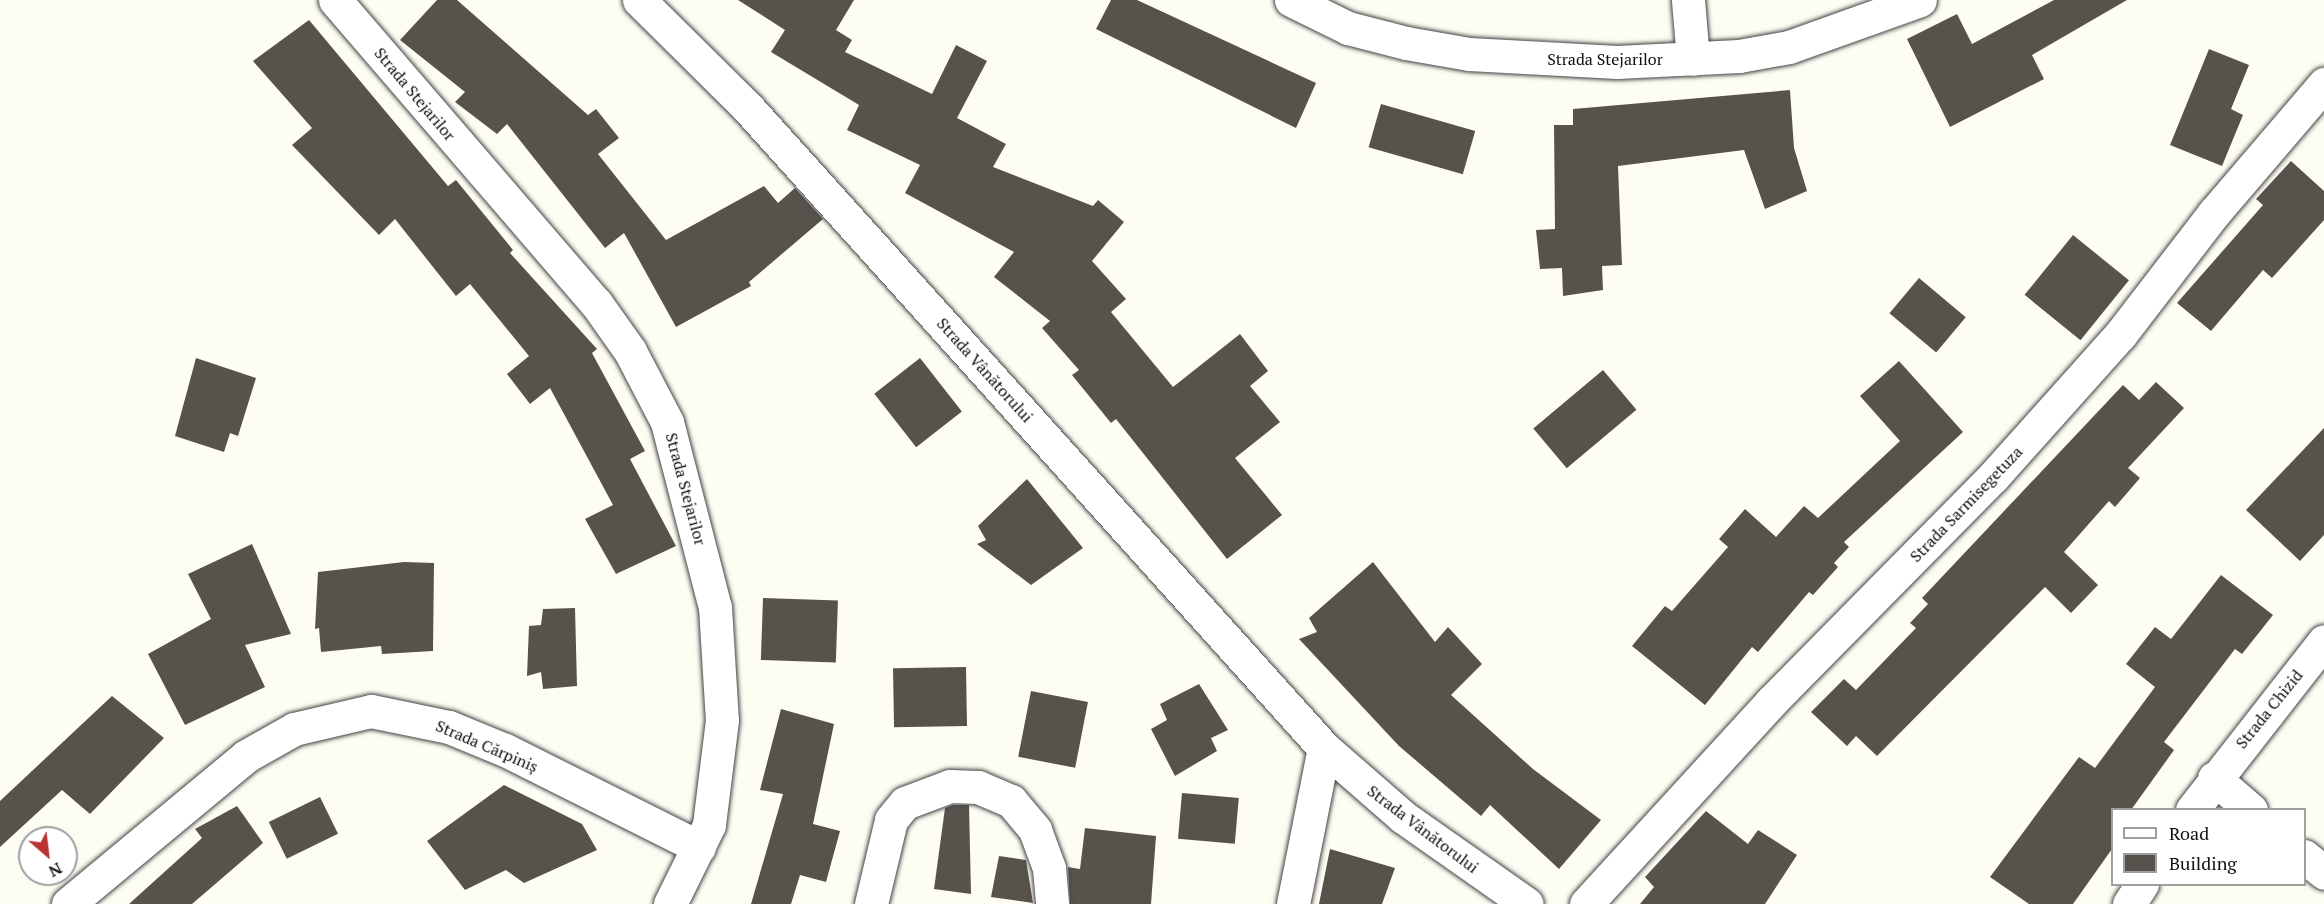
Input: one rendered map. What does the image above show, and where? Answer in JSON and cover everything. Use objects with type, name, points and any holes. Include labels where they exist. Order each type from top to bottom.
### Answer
[{"type":"street","name":"Strada Stejarilor","points":[[335,0],[596,303],[630,351],[667,422],[715,607],[722,670],[718,781],[699,847],[670,904]]},
{"type":"street","name":"Strada Vânătorului","points":[[639,0],[748,108],[1324,748],[1403,818],[1527,904]]},
{"type":"street","name":"Strada Stejarilor","points":[[1291,0],[1348,28],[1469,54],[1617,62],[1693,59],[1789,47],[1920,0]]},
{"type":"street","points":[[1688,0],[1693,59]]},
{"type":"street","name":"Strada Sarmisegetuza","points":[[1586,904],[1771,702],[1993,477],[2120,335],[2214,213],[2324,84]]},
{"type":"street","name":"Strada Chizid","points":[[2193,808],[2214,777],[2324,641]]},
{"type":"street","name":"Strada Cărpiniș","points":[[68,904],[246,756],[294,729],[371,711],[413,717],[496,747],[699,847]]},
{"type":"street","points":[[1293,904],[1324,748]]},
{"type":"street","points":[[2214,777],[2249,808]]},
{"type":"street","points":[[871,904],[891,820],[905,803],[950,786],[978,787],[1011,801],[1035,830],[1049,868],[1052,904]]},
{"type":"street","points":[[2306,858],[2324,873]]},
{"type":"street","points":[[2129,904],[2141,886]]},
{"type":"building","points":[[437,0],[457,0],[588,115],[596,109],[619,138],[598,154],[666,240],[764,186],[778,203],[795,188],[823,219],[749,282],[751,286],[676,327],[624,233],[605,248],[507,124],[497,134],[455,102],[465,92],[400,40]]},
{"type":"building","points":[[738,0],[854,0],[836,30],[852,40],[845,52],[932,94],[956,45],[987,61],[957,118],[1006,144],[993,167],[1093,206],[1098,200],[1124,222],[1092,261],[1126,299],[1111,312],[1173,387],[1240,334],[1268,371],[1250,386],[1280,422],[1235,458],[1282,515],[1227,559],[1116,419],[1111,423],[1072,375],[1079,370],[1042,328],[1050,321],[994,277],[1014,252],[905,193],[920,165],[847,130],[859,105],[771,52],[785,30]]},
{"type":"building","points":[[1111,0],[1137,0],[1316,83],[1296,128],[1096,29]]},
{"type":"building","points":[[2054,0],[2127,0],[2032,55],[2044,79],[1950,127],[1907,39],[1957,14],[1972,44]]},
{"type":"building","points":[[309,20],[448,186],[456,180],[513,250],[510,253],[597,349],[592,353],[645,451],[630,459],[676,546],[616,574],[585,519],[613,505],[550,388],[530,404],[507,374],[529,356],[470,284],[456,296],[395,219],[379,235],[292,145],[312,128],[253,61]]},
{"type":"building","points":[[2209,49],[2249,65],[2231,109],[2243,115],[2222,166],[2170,145]]},
{"type":"building","points":[[1790,90],[1794,148],[1807,191],[1765,209],[1744,150],[1618,166],[1622,265],[1602,266],[1603,290],[1563,296],[1562,268],[1540,269],[1536,230],[1555,229],[1554,125],[1573,125],[1573,109]]},
{"type":"building","points":[[1381,104],[1475,131],[1463,174],[1369,147]]},
{"type":"building","points":[[2291,161],[2324,191],[2324,220],[2272,278],[2263,270],[2211,331],[2177,303],[2263,205],[2256,199]]},
{"type":"building","points":[[2073,235],[2129,280],[2080,340],[2025,295]]},
{"type":"building","points":[[1919,278],[1966,317],[1936,352],[1889,313]]},
{"type":"building","points":[[196,358],[256,378],[238,436],[230,433],[224,452],[175,436]]},
{"type":"building","points":[[920,358],[962,412],[916,447],[874,394]]},
{"type":"building","points":[[1899,361],[1963,432],[1844,542],[1849,547],[1834,563],[1838,567],[1813,595],[1809,592],[1758,652],[1752,647],[1705,705],[1632,646],[1665,606],[1672,611],[1728,547],[1719,539],[1745,509],[1776,537],[1804,506],[1818,518],[1900,441],[1860,396]]},
{"type":"building","points":[[1603,370],[1636,410],[1567,468],[1533,428]]},
{"type":"building","points":[[2156,382],[2184,408],[2128,468],[2140,478],[2115,507],[2109,501],[2064,552],[2098,585],[2071,613],[2045,587],[1877,756],[1856,736],[1847,746],[1811,712],[1844,679],[1856,690],[1916,628],[1910,623],[1928,604],[1922,598],[2123,385],[2139,400]]},
{"type":"building","points":[[2324,428],[2324,535],[2300,561],[2246,510]]},
{"type":"building","points":[[1027,479],[1083,548],[1031,585],[977,544],[986,540],[978,526]]},
{"type":"building","points":[[252,544],[291,634],[245,645],[265,687],[185,725],[148,654],[211,619],[188,574]]},
{"type":"building","points":[[404,562],[434,563],[433,651],[382,654],[381,646],[321,652],[319,628],[315,629],[318,572]]},
{"type":"building","points":[[1373,562],[1435,642],[1448,627],[1482,664],[1451,695],[1533,769],[1601,820],[1559,869],[1490,805],[1481,816],[1399,746],[1299,639],[1317,632],[1309,618]]},
{"type":"building","points":[[2221,575],[2273,615],[2242,654],[2235,649],[2164,742],[2174,750],[2132,808],[2111,808],[2111,850],[2073,904],[2029,904],[1990,877],[2079,757],[2095,768],[2155,687],[2126,664],[2155,627],[2171,639]]},
{"type":"building","points":[[763,598],[838,601],[836,663],[761,660]]},
{"type":"building","points":[[575,608],[577,686],[543,689],[541,672],[527,676],[529,626],[541,625],[543,609]]},
{"type":"building","points":[[966,667],[967,726],[894,727],[893,668]]},
{"type":"building","points":[[1199,684],[1228,730],[1211,738],[1217,751],[1175,776],[1151,729],[1167,720],[1160,704]]},
{"type":"building","points":[[1031,691],[1088,702],[1075,768],[1018,757]]},
{"type":"building","points":[[112,696],[164,738],[90,814],[62,790],[23,826],[18,826],[18,830],[0,847],[0,801]]},
{"type":"building","points":[[781,709],[834,724],[813,824],[840,831],[826,882],[800,875],[791,904],[751,904],[783,794],[760,790]]},
{"type":"building","points":[[504,785],[582,824],[597,850],[524,883],[506,870],[465,890],[427,841]]},
{"type":"building","points":[[1182,793],[1239,798],[1235,844],[1178,839]]},
{"type":"building","points":[[320,797],[338,834],[287,859],[269,822]]},
{"type":"building","points":[[953,805],[969,805],[971,894],[934,889],[945,808]]},
{"type":"building","points":[[237,806],[263,843],[192,904],[129,904],[202,838],[195,829]]},
{"type":"building","points":[[1706,811],[1748,844],[1758,830],[1797,855],[1765,904],[1640,904],[1654,887],[1645,877]]},
{"type":"building","points":[[1085,828],[1156,836],[1151,904],[1070,904],[1068,867],[1080,869]]},
{"type":"building","points":[[1330,849],[1395,868],[1382,904],[1319,904]]},
{"type":"building","points":[[999,856],[1026,860],[1033,903],[991,897]]}]
